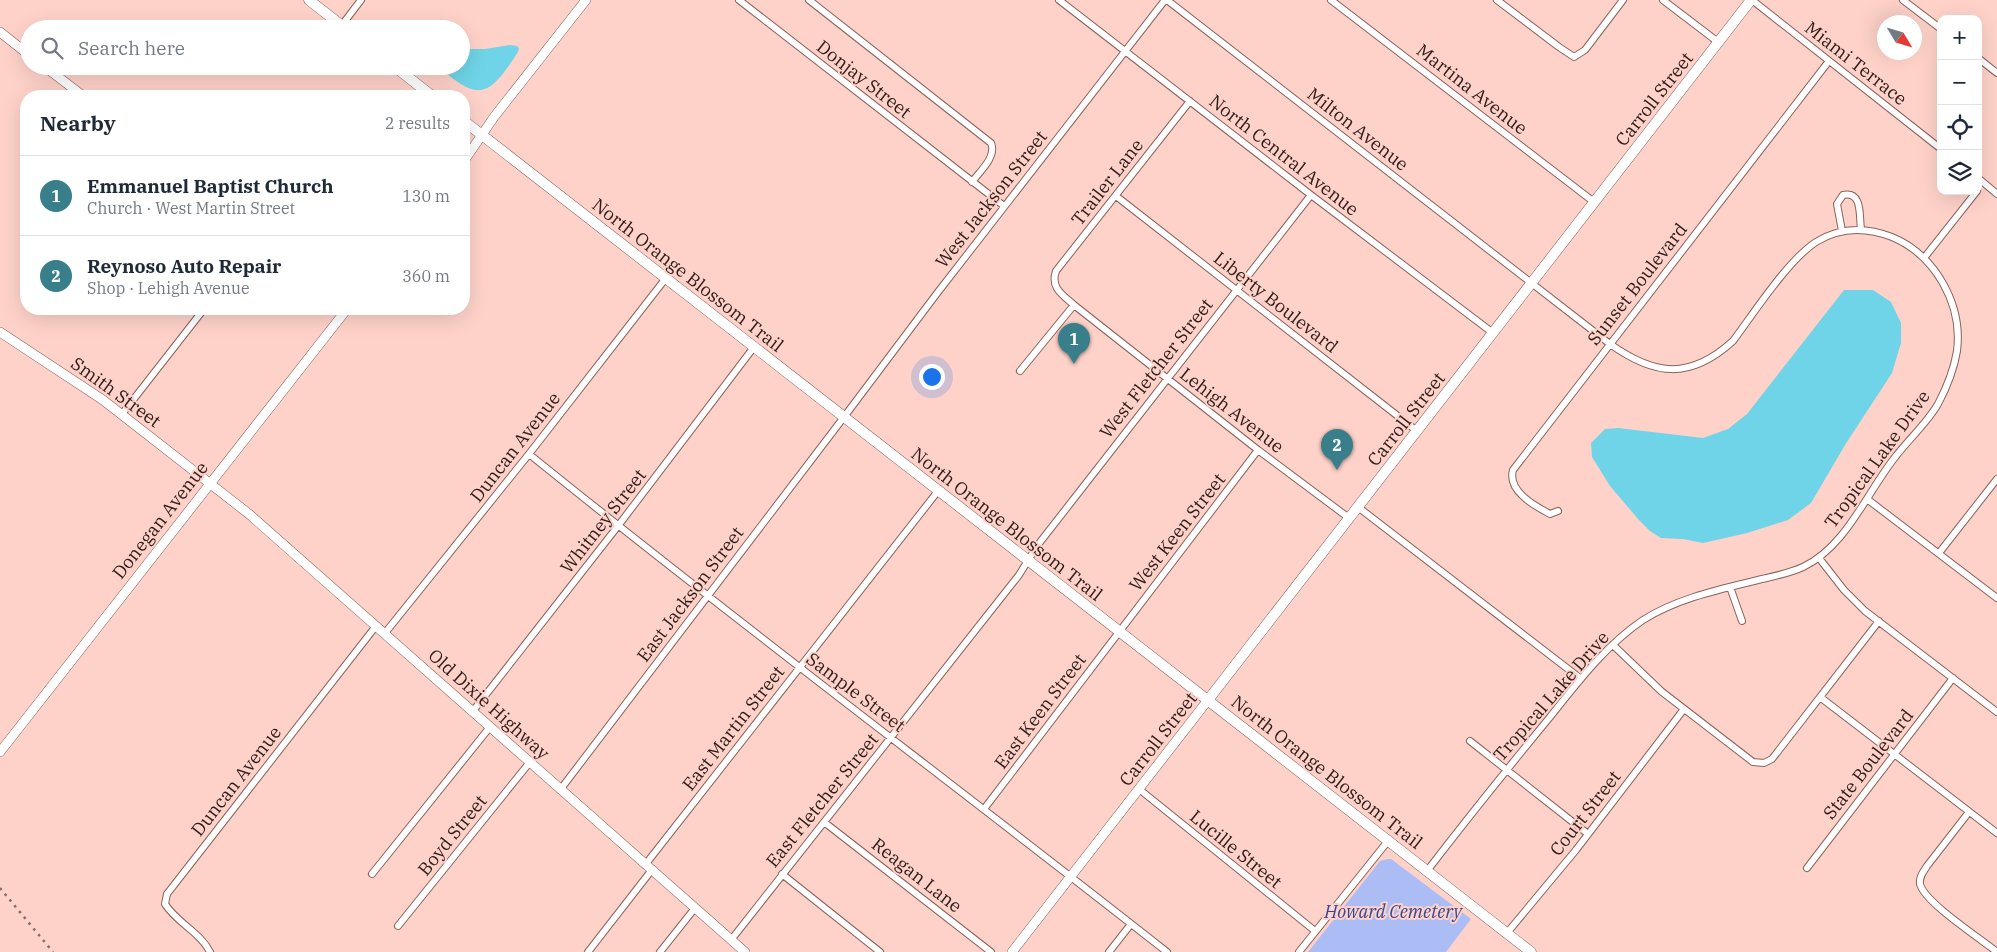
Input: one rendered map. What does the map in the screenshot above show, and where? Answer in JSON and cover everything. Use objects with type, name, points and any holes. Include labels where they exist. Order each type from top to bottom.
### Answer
[{"type":"main road","points":[[309,0],[335,20]]},
{"type":"main road","name":"Carroll Street","points":[[1208,700],[1751,0]]},
{"type":"main road","points":[[405,75],[424,90]]},
{"type":"main road","name":"North Orange Blossom Trail","points":[[470,126],[1531,952]]},
{"type":"street","points":[[348,20],[361,0]]},
{"type":"street","points":[[470,152],[494,117],[586,0]]},
{"type":"street","name":"Donjay Street","points":[[739,0],[1004,206]]},
{"type":"street","points":[[809,0],[991,143],[993,151],[972,182]]},
{"type":"street","name":"North Central Avenue","points":[[1059,0],[1493,333]]},
{"type":"street","name":"West Jackson Street","points":[[844,418],[1004,206],[1166,0]]},
{"type":"street","name":"Milton Avenue","points":[[1166,0],[1532,282]]},
{"type":"street","name":"Martina Avenue","points":[[1331,0],[1594,202]]},
{"type":"street","points":[[1497,0],[1574,57],[1585,50],[1623,0]]},
{"type":"street","points":[[1663,0],[1718,42]]},
{"type":"street","name":"Miami Terrace","points":[[1751,0],[1937,146]]},
{"type":"street","points":[[1903,0],[1937,26]]},
{"type":"street","points":[[0,32],[20,48]]},
{"type":"street","points":[[1981,60],[1997,73]]},
{"type":"street","name":"Sunset Boulevard","points":[[1558,511],[1550,514],[1518,492],[1511,476],[1513,470],[1829,61]]},
{"type":"street","points":[[55,75],[74,90]]},
{"type":"street","name":"Trailer Lane","points":[[1054,284],[1056,270],[1190,101]]},
{"type":"street","points":[[1982,181],[1997,194]]},
{"type":"street","points":[[1842,231],[1837,204],[1843,195],[1849,194],[1855,196],[1858,200],[1861,229]]},
{"type":"street","name":"West Fletcher Street","points":[[1028,560],[1167,378],[1311,195]]},
{"type":"street","points":[[1924,258],[1973,195]]},
{"type":"street","name":"Liberty Boulevard","points":[[1116,196],[1417,431]]},
{"type":"street","name":"Tropical Lake Drive","points":[[1427,871],[1581,679],[1613,644],[1643,620],[1670,606],[1730,586],[1802,568],[1819,558],[1832,547],[1893,459],[1937,406],[1953,370],[1957,350],[1957,331],[1951,300],[1938,274],[1924,258],[1900,241],[1882,233],[1861,229],[1842,231],[1817,242],[1802,253],[1733,341],[1708,360],[1682,369],[1652,368],[1625,354],[1532,282]]},
{"type":"street","name":"Duncan Avenue","points":[[385,633],[529,454],[666,278]]},
{"type":"street","name":"Lehigh Avenue","points":[[1054,284],[1058,291],[1074,305],[1258,450],[1349,518]]},
{"type":"street","points":[[1020,372],[1074,305]]},
{"type":"street","points":[[122,414],[199,315]]},
{"type":"street","name":"Donegan Avenue","points":[[0,752],[341,315]]},
{"type":"street","name":"Smith Street","points":[[0,332],[66,374],[122,414],[210,483]]},
{"type":"street","name":"Whitney Street","points":[[473,711],[618,526],[754,347]]},
{"type":"street","name":"East Jackson Street","points":[[560,790],[844,418]]},
{"type":"street","name":"West Keen Street","points":[[1119,631],[1258,450]]},
{"type":"street","name":"Sample Street","points":[[529,454],[618,526],[984,808],[1167,952]]},
{"type":"street","points":[[1939,553],[1997,479]]},
{"type":"street","name":"Old Dixie Highway","points":[[210,483],[249,514],[385,633],[745,952]]},
{"type":"street","name":"East Martin Street","points":[[588,952],[648,868],[938,490]]},
{"type":"street","points":[[1867,499],[1997,598]]},
{"type":"street","points":[[1358,507],[1581,679]]},
{"type":"street","points":[[1819,558],[1844,590],[1879,621],[1997,712]]},
{"type":"street","name":"East Fletcher Street","points":[[731,940],[1019,575],[1028,560]]},
{"type":"street","points":[[1730,586],[1742,621]]},
{"type":"street","points":[[1613,644],[1661,691],[1684,709],[1753,762],[1764,762],[1772,758],[1879,621]]},
{"type":"street","name":"Duncan Avenue","points":[[210,952],[205,943],[171,914],[165,904],[167,894],[376,626]]},
{"type":"street","name":"East Keen Street","points":[[984,808],[1119,631]]},
{"type":"street","name":"State Boulevard","points":[[1808,868],[1953,678]]},
{"type":"street","points":[[1820,696],[1997,833]]},
{"type":"street","name":"Carroll Street","points":[[1012,952],[1208,700]]},
{"type":"street","name":"Court Street","points":[[1507,934],[1588,834],[1684,709]]},
{"type":"street","points":[[372,874],[490,727]]},
{"type":"street","points":[[1470,741],[1588,834]]},
{"type":"street","name":"Boyd Street","points":[[398,926],[530,762]]},
{"type":"street","name":"Lucille Street","points":[[1139,789],[1315,931]]},
{"type":"street","points":[[1969,812],[1926,866],[1922,874],[1920,886],[1930,900],[1997,952]]},
{"type":"street","name":"Reagan Lane","points":[[824,822],[991,952]]},
{"type":"street","points":[[1298,952],[1388,841]]},
{"type":"street","points":[[782,874],[880,952]]},
{"type":"street","points":[[660,952],[695,908]]},
{"type":"street","points":[[1109,952],[1131,924]]},
{"type":"green space","name":"Howard Cemetery","points":[[1391,859],[1471,919],[1446,952],[1308,952],[1380,861]]},
{"type":"shaded area","points":[[510,45],[519,48],[499,78],[491,86],[482,90],[474,90],[464,86],[448,75],[470,75],[470,49]]},
{"type":"shaded area","points":[[1844,290],[1873,290],[1891,302],[1901,323],[1901,343],[1892,373],[1845,445],[1811,503],[1788,520],[1747,533],[1703,543],[1683,539],[1661,538],[1650,531],[1610,486],[1592,457],[1591,443],[1605,429],[1618,428],[1703,438],[1728,429],[1747,414]]},
{"type":"railway","points":[[0,888],[53,952]]},
{"type":"place","name":"Emmanuel Baptist Church","points":[[1074,364]]},
{"type":"place","name":"Reynoso Auto Repair","points":[[1337,470]]}]
